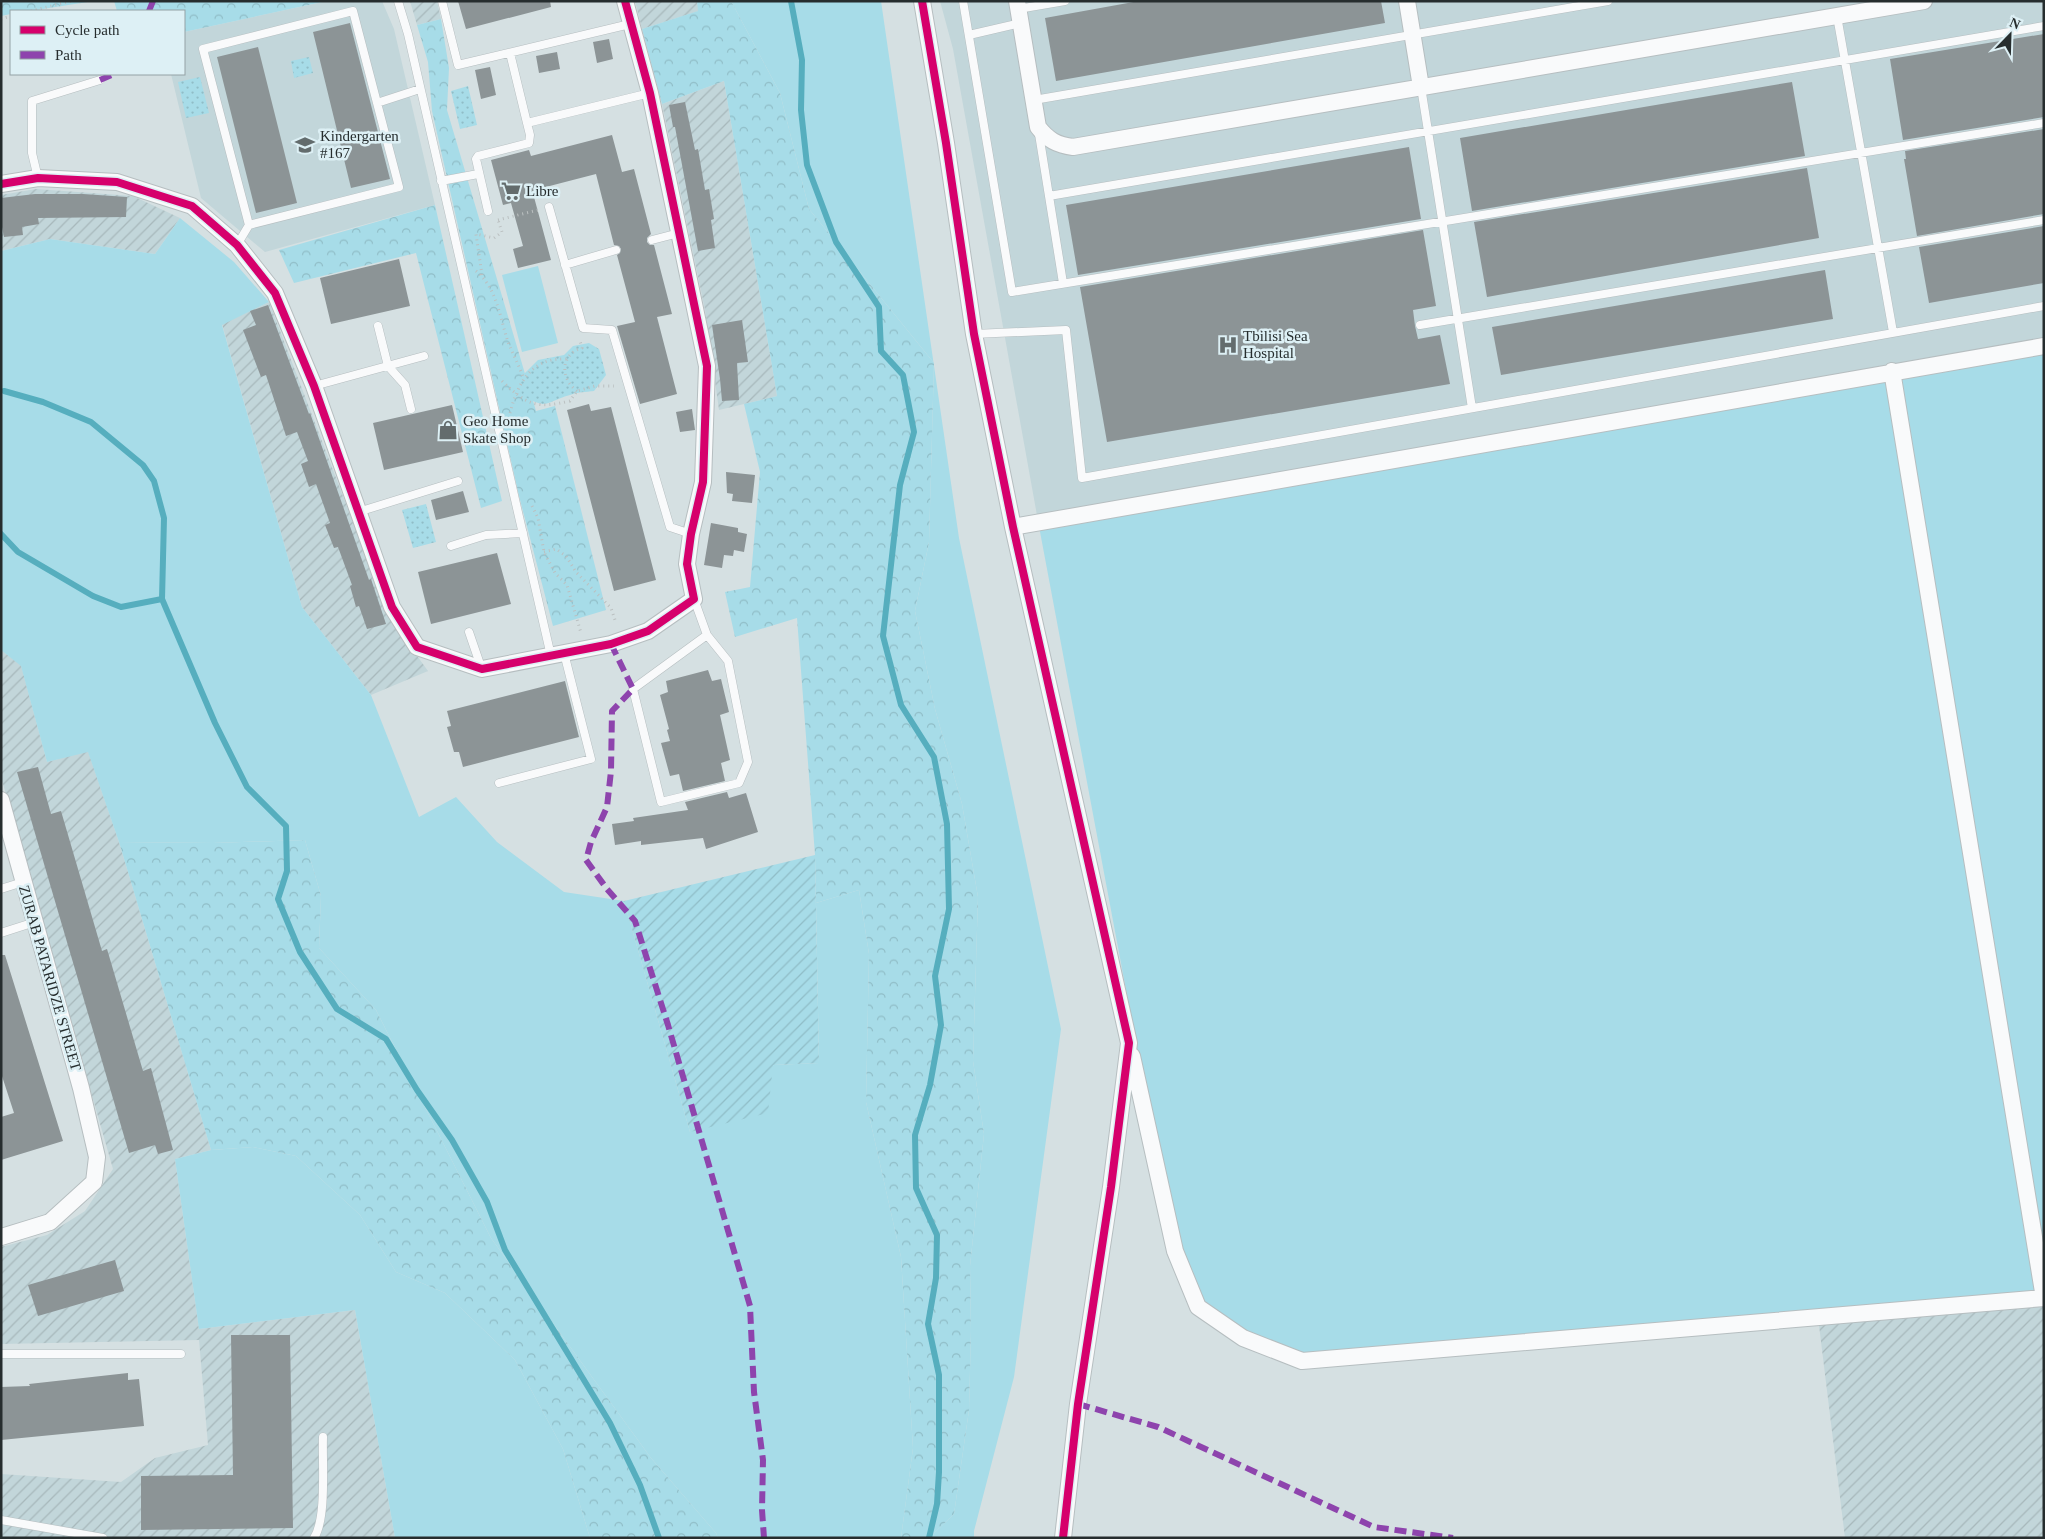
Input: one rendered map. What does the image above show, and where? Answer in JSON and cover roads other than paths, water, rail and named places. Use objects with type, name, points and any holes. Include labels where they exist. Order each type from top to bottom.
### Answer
[{"type":"street","points":[[1,184],[38,178],[118,182],[192,206],[237,245],[275,292],[314,386],[392,608],[418,647],[482,669],[621,640],[648,631],[694,599],[687,564],[691,534],[703,482],[707,366],[650,92],[625,1]]},
{"type":"street","points":[[922,1],[946,143],[974,334],[1013,526],[1175,1251],[1198,1308],[1243,1338],[1302,1361],[2044,1298],[1892,371]]},
{"type":"street","points":[[1407,1],[1421,87]]},
{"type":"street","points":[[1019,11],[1038,127],[1045,137],[1058,145],[1073,147],[1421,87],[1836,9],[1924,1]]},
{"type":"street","points":[[1013,526],[1892,371],[2044,346]]},
{"type":"street","name":"ZURAB PATARIDZE STREET","points":[[1,800],[81,1088],[97,1157],[94,1182],[50,1222],[1,1237]]},
{"type":"street","points":[[1064,1538],[1078,1404],[1129,1043]]},
{"type":"lane","points":[[398,1],[408,34],[523,533],[591,759],[499,783]]},
{"type":"lane","points":[[442,1],[458,65],[630,24]]},
{"type":"lane","points":[[964,1],[1012,292],[2044,123]]},
{"type":"lane","points":[[969,35],[1019,11],[1065,1]]},
{"type":"lane","points":[[1034,100],[1608,1]]},
{"type":"lane","points":[[1836,9],[1893,332]]},
{"type":"lane","points":[[237,245],[249,225],[398,187],[353,11],[203,49],[249,225]]},
{"type":"lane","points":[[1049,196],[2044,26]]},
{"type":"lane","points":[[488,211],[476,163],[478,156],[528,143],[530,135],[510,53]]},
{"type":"lane","points":[[38,178],[32,152],[32,100],[100,80]]},
{"type":"lane","points":[[1421,87],[1472,408]]},
{"type":"lane","points":[[377,103],[420,89]]},
{"type":"lane","points":[[527,123],[650,92]]},
{"type":"lane","points":[[1038,127],[1063,283]]},
{"type":"lane","points":[[441,181],[478,174]]},
{"type":"lane","points":[[549,207],[583,328],[612,330],[670,527],[691,534]]},
{"type":"lane","points":[[1420,324],[2044,220]]},
{"type":"lane","points":[[652,240],[679,233]]},
{"type":"lane","points":[[565,265],[616,250]]},
{"type":"lane","points":[[974,334],[1066,330],[1082,478],[2044,306]]},
{"type":"lane","points":[[378,326],[388,366],[405,385],[411,409]]},
{"type":"lane","points":[[314,386],[424,356]]},
{"type":"lane","points":[[358,512],[458,481]]},
{"type":"lane","points":[[451,546],[486,535],[523,533]]},
{"type":"lane","points":[[694,599],[707,635],[728,661],[748,762],[739,783],[661,802],[633,689],[707,635]]},
{"type":"lane","points":[[469,632],[482,669]]},
{"type":"lane","points":[[1,889],[23,882]]},
{"type":"lane","points":[[1,933],[36,922]]},
{"type":"lane","points":[[1,1354],[181,1354]]},
{"type":"lane","points":[[314,1538],[322,1515],[323,1437]]},
{"type":"lane","points":[[1,1520],[102,1538]]},
{"type":"waterway","points":[[791,1],[802,60],[801,110],[807,165],[836,242],[879,307],[881,351],[903,375],[914,432],[900,485],[883,636],[901,705],[934,757],[947,824],[949,909],[935,976],[941,1025],[930,1085],[915,1135],[916,1188],[937,1235],[936,1278],[928,1324],[939,1375],[939,1472],[937,1504],[929,1538]]},
{"type":"waterway","points":[[4,391],[43,402],[91,422],[143,465],[154,481],[164,518],[162,599],[215,723],[247,787],[286,826],[287,871],[278,899],[300,952],[337,1009],[386,1039],[417,1090],[452,1140],[487,1202],[505,1250],[610,1423],[640,1485],[659,1538]]},
{"type":"waterway","points":[[1,534],[18,552],[93,596],[121,607],[162,599]]},
{"type":"place","name":"Kindergarten #167","points":[[305,145]]},
{"type":"place","name":"Libre","points":[[511,191]]},
{"type":"place","name":"Tbilisi Sea Hospital","points":[[1228,345]]},
{"type":"place","name":"Geo Home Skate Shop","points":[[448,430]]}]
